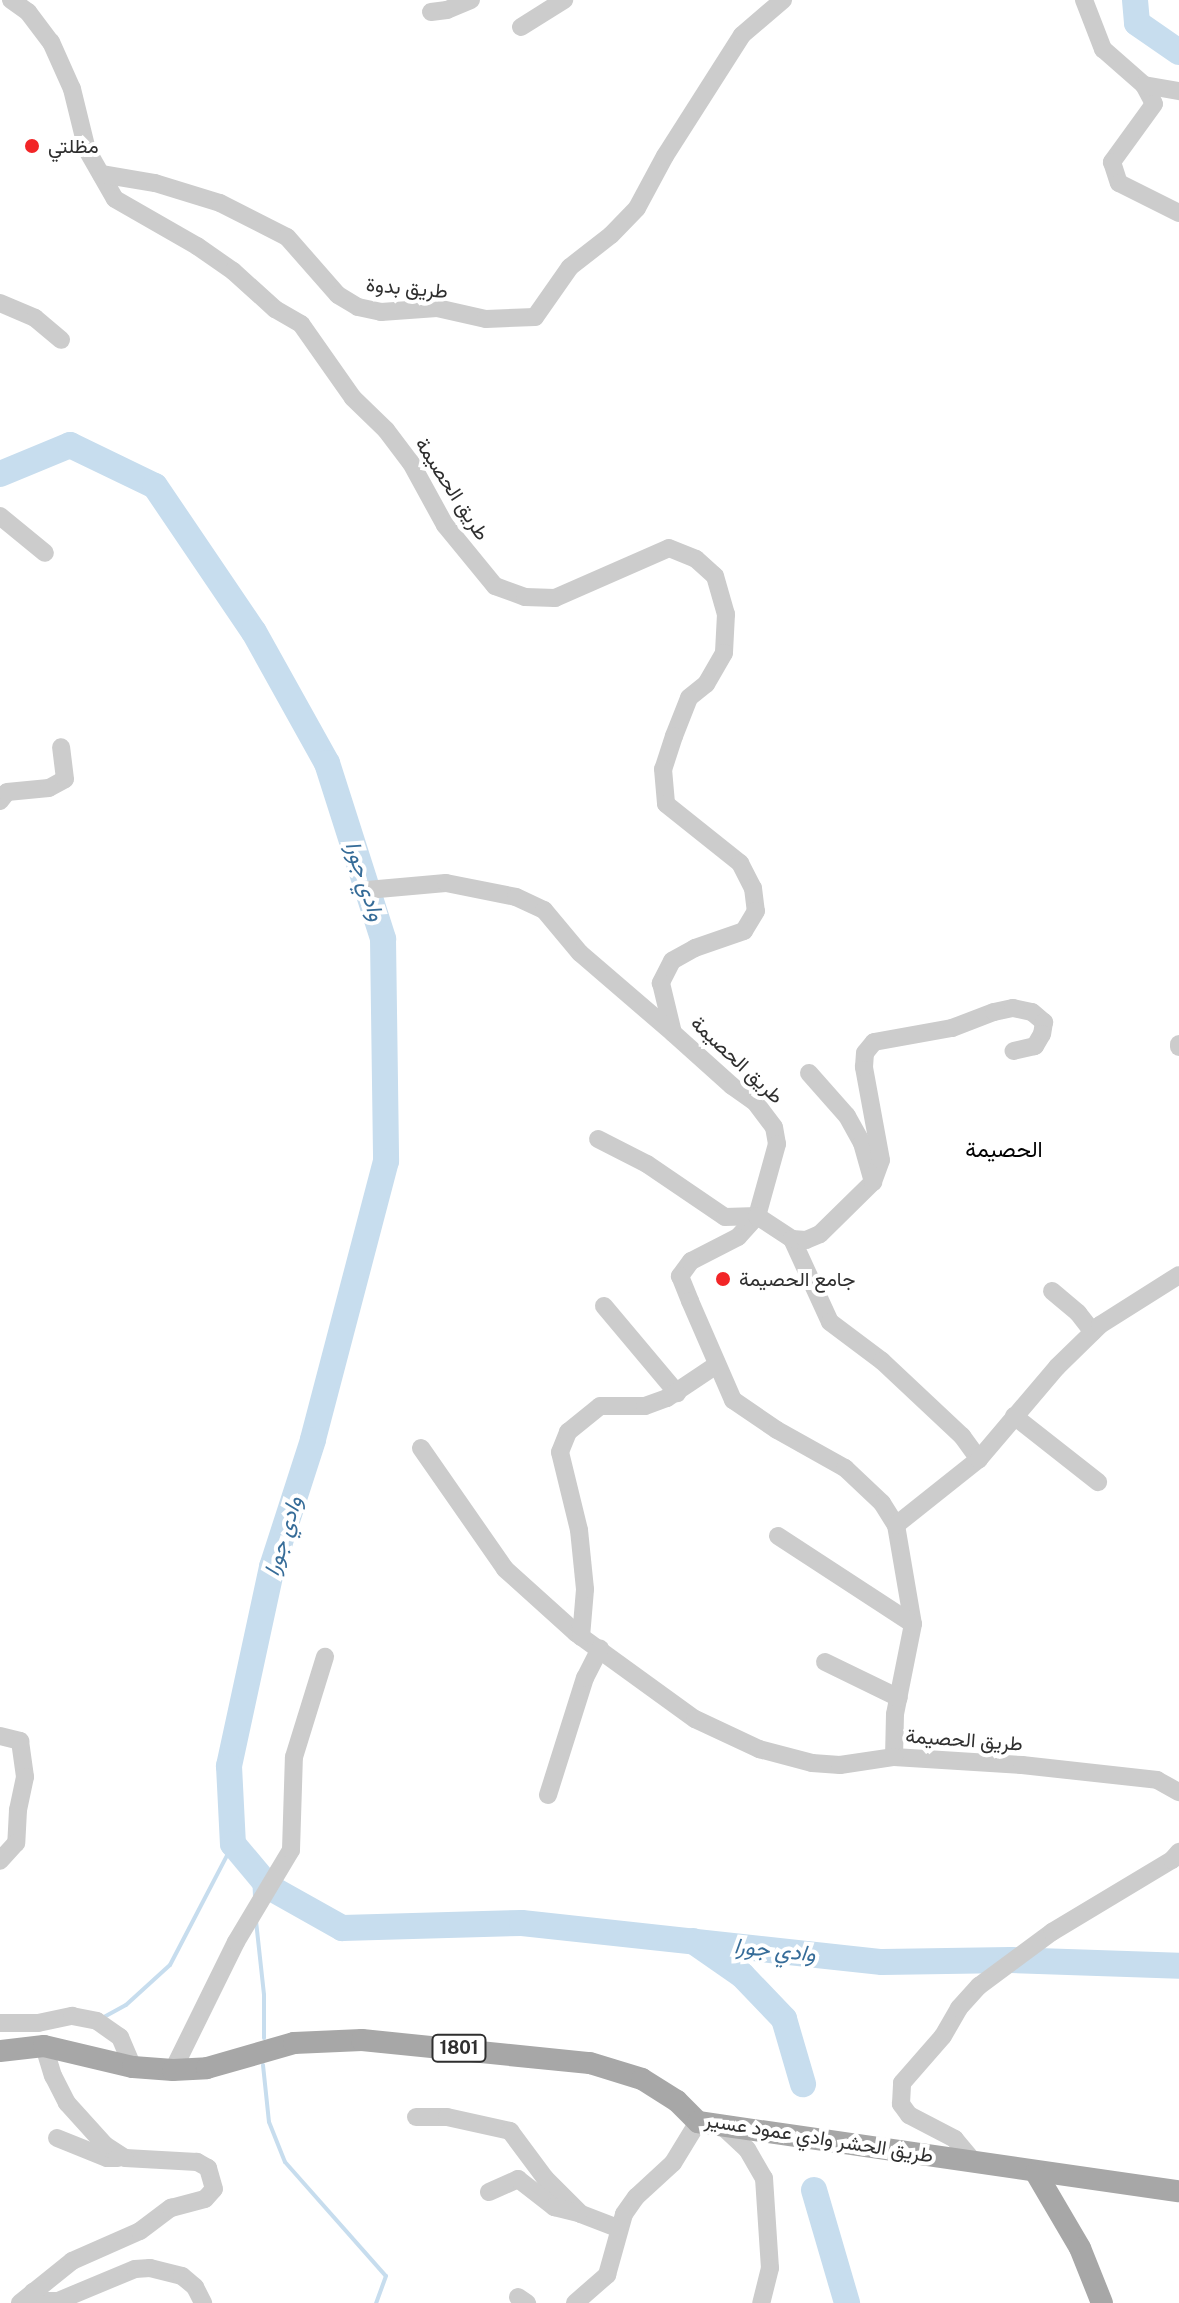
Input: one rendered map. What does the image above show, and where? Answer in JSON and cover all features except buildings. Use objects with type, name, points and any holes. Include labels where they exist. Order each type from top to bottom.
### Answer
[{"type":"main road","name":"طريق الحشر وادي عمود عسير","points":[[0,2051],[44,2046],[133,2067],[173,2070],[207,2068],[294,2043],[362,2040],[590,2063],[642,2079],[677,2101],[698,2122],[1036,2173],[1179,2191]]},
{"type":"main road","points":[[1036,2173],[1080,2248],[1102,2303]]},
{"type":"street","name":"طريق الحصيمة","points":[[11,0],[28,12],[51,42],[72,89],[87,150],[115,199],[197,246],[233,271],[275,309],[301,324],[353,398],[386,430],[411,463],[445,525],[495,586],[525,597],[555,598],[669,548],[696,559],[715,576],[726,614],[724,653],[706,684],[689,698],[674,736],[663,769],[666,804],[740,863],[753,888],[756,911],[744,931],[695,948],[672,961],[661,983],[673,1033],[732,1086],[755,1102],[774,1127],[777,1144],[757,1216],[738,1237],[691,1261],[680,1276],[715,1366],[733,1400],[777,1430],[845,1468],[882,1503],[896,1525],[913,1624],[899,1698],[894,1757],[1022,1765],[1157,1780],[1179,1792]]},
{"type":"street","points":[[431,12],[447,10],[471,0]]},
{"type":"street","points":[[521,27],[564,0]]},
{"type":"street","name":"طريق بدوة","points":[[101,174],[155,183],[220,203],[287,237],[338,295],[358,307],[381,312],[437,308],[463,317],[486,319],[535,317],[570,267],[611,235],[637,208],[665,156],[742,35],[783,0]]},
{"type":"street","points":[[1084,0],[1103,49],[1144,85],[1154,104],[1112,162],[1119,183],[1179,213]]},
{"type":"street","points":[[1144,85],[1179,91]]},
{"type":"street","points":[[0,303],[35,318],[61,340]]},
{"type":"street","points":[[0,516],[45,553]]},
{"type":"street","points":[[0,801],[7,792],[49,788],[65,779],[61,747]]},
{"type":"street","points":[[367,890],[446,883],[516,897],[544,910],[580,953],[673,1033]]},
{"type":"street","points":[[598,1139],[647,1164],[725,1217],[757,1216],[792,1239],[806,1240],[820,1234],[873,1182],[881,1160],[864,1067],[865,1053],[874,1042],[952,1028],[1013,1008],[1032,1012],[1044,1022],[1042,1034],[1035,1046],[1014,1051]]},
{"type":"street","points":[[809,1073],[847,1116],[862,1143],[873,1182]]},
{"type":"street","points":[[792,1239],[830,1322],[882,1361],[924,1399],[979,1459]]},
{"type":"street","points":[[896,1525],[979,1459],[1014,1416],[1093,1332],[1179,1275]]},
{"type":"street","points":[[1052,1291],[1078,1313],[1093,1332]]},
{"type":"street","points":[[604,1306],[677,1393]]},
{"type":"street","points":[[581,1637],[585,1589],[579,1530],[560,1452],[568,1432],[600,1406],[645,1406],[677,1393],[715,1366]]},
{"type":"street","points":[[1014,1416],[1098,1482]]},
{"type":"street","points":[[421,1448],[505,1569],[581,1637],[695,1719],[759,1749],[812,1763],[840,1765],[894,1757]]},
{"type":"street","points":[[778,1536],[913,1624]]},
{"type":"street","points":[[548,1795],[585,1678],[600,1649]]},
{"type":"street","points":[[173,2070],[236,1942],[291,1850],[294,1757],[325,1657]]},
{"type":"street","points":[[825,1662],[899,1698]]},
{"type":"street","points":[[0,1736],[20,1741],[25,1777],[18,1810],[16,1843],[0,1861]]},
{"type":"street","points":[[974,2162],[955,2139],[909,2115],[901,2104],[902,2083],[943,2036],[959,2008],[1011,1960],[1172,1860],[1179,1852]]},
{"type":"street","points":[[0,2023],[38,2023],[72,2016],[97,2021],[120,2037],[133,2067]]},
{"type":"street","points":[[44,2046],[53,2076],[67,2103],[105,2145],[125,2158]]},
{"type":"street","points":[[416,2117],[447,2117],[510,2131],[545,2178],[581,2214]]},
{"type":"street","points":[[575,2303],[607,2275],[618,2245],[617,2228],[636,2197],[673,2163],[698,2122]]},
{"type":"street","points":[[723,2127],[747,2149],[764,2178],[770,2268],[761,2303]]},
{"type":"street","points":[[27,2299],[72,2261],[140,2231],[171,2208],[205,2199],[214,2189],[208,2168],[197,2162],[107,2158],[57,2138]]},
{"type":"street","points":[[489,2192],[518,2179],[554,2207],[617,2228]]},
{"type":"street","points":[[27,2299],[58,2301],[135,2269],[150,2268],[182,2276],[195,2287],[203,2303]]},
{"type":"waterway","points":[[1135,0],[1137,23],[1179,52]]},
{"type":"waterway","name":"وادي جورا","points":[[0,474],[70,445],[155,486],[254,632],[327,763],[383,939],[386,1161],[313,1440],[272,1567],[229,1766],[233,1844],[269,1887],[342,1928],[522,1923],[882,1962],[1011,1960],[1179,1966]]},
{"type":"waterway","points":[[104,2017],[126,2005],[170,1965],[233,1844]]},
{"type":"waterway","points":[[254,1869],[255,1896]]},
{"type":"waterway","points":[[256,1921],[264,1995],[264,2038]]},
{"type":"waterway","points":[[693,1941],[742,1975],[784,2019],[803,2084]]},
{"type":"waterway","points":[[263,2065],[269,2122],[285,2162],[386,2276],[376,2303]]},
{"type":"waterway","points":[[814,2190],[847,2303]]},
{"type":"place","name":"مظلتي","points":[[32,146]]},
{"type":"place","name":"جامع الحصيمة","points":[[723,1279]]},
{"type":"district","name":"الحصيمة","points":[[1004,1150]]}]
